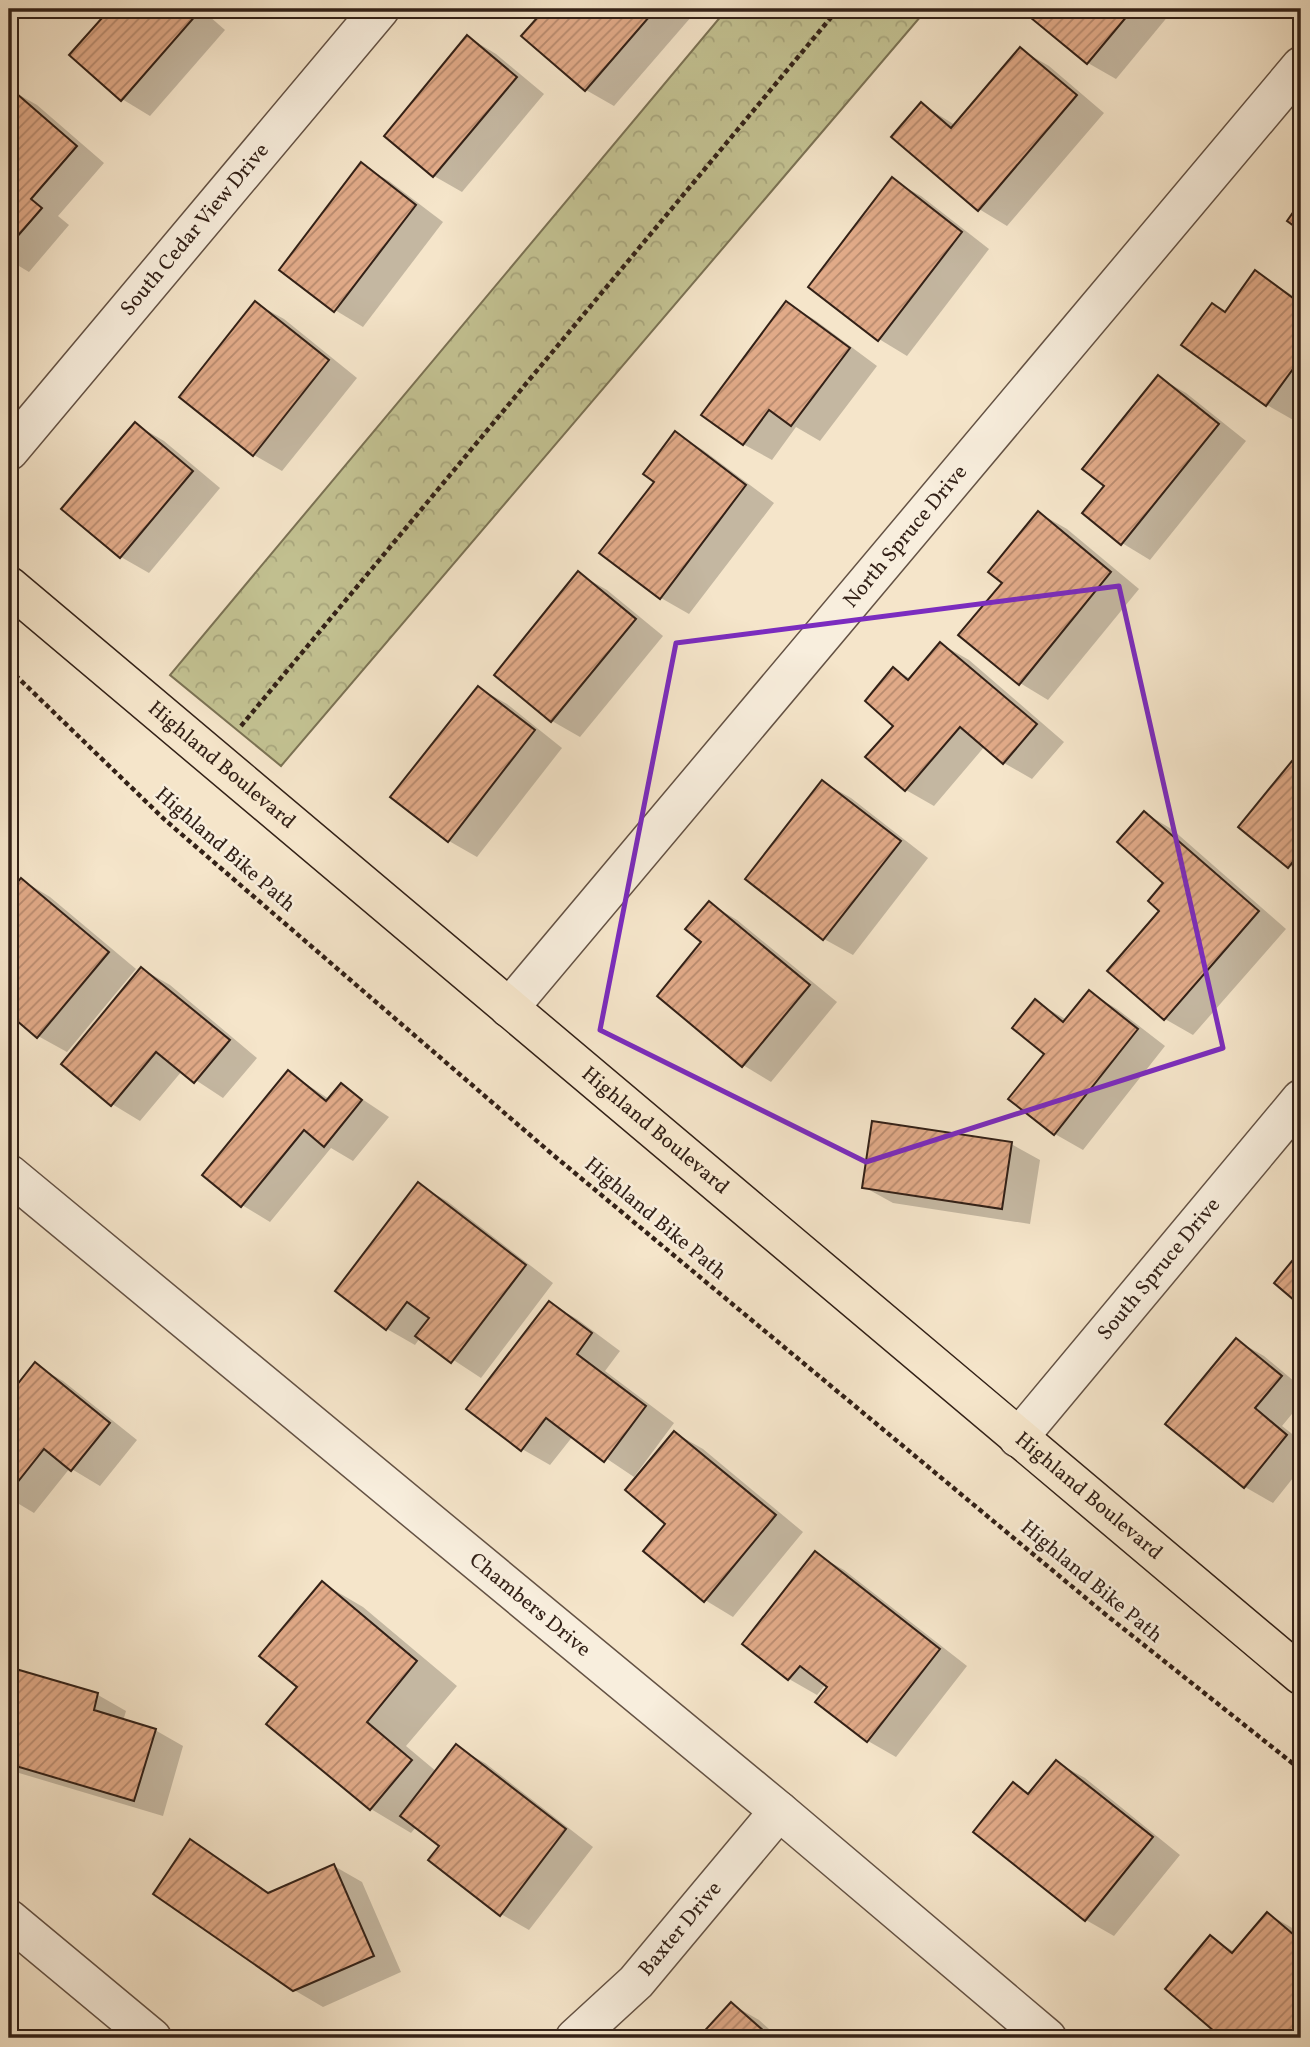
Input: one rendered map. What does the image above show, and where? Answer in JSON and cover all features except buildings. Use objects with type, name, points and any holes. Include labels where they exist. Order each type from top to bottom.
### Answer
[{"type":"main road","name":"Highland Boulevard","points":[[9,586],[1301,1675]]},
{"type":"street","name":"South Cedar View Drive","points":[[9,451],[380,9]]},
{"type":"street","name":"North Spruce Drive","points":[[509,1008],[1301,65]]},
{"type":"street","name":"South Spruce Drive","points":[[1018,1438],[1301,1100]]},
{"type":"street","name":"Chambers Drive","points":[[9,1174],[779,1811],[1047,2038]]},
{"type":"street","name":"Baxter Drive","points":[[575,2038],[636,1982],[779,1811]]},
{"type":"street","points":[[9,1919],[152,2038]]},
{"type":"path","points":[[214,759],[838,9]]},
{"type":"path","name":"Highland Bike Path","points":[[9,669],[165,820],[552,1154],[1105,1614],[1301,1770]]},
{"type":"highlighted area","points":[[1119,586],[1223,1048],[866,1162],[600,1030],[676,643]]},
{"type":"green space","points":[[727,9],[927,9],[281,766],[170,675]]}]
